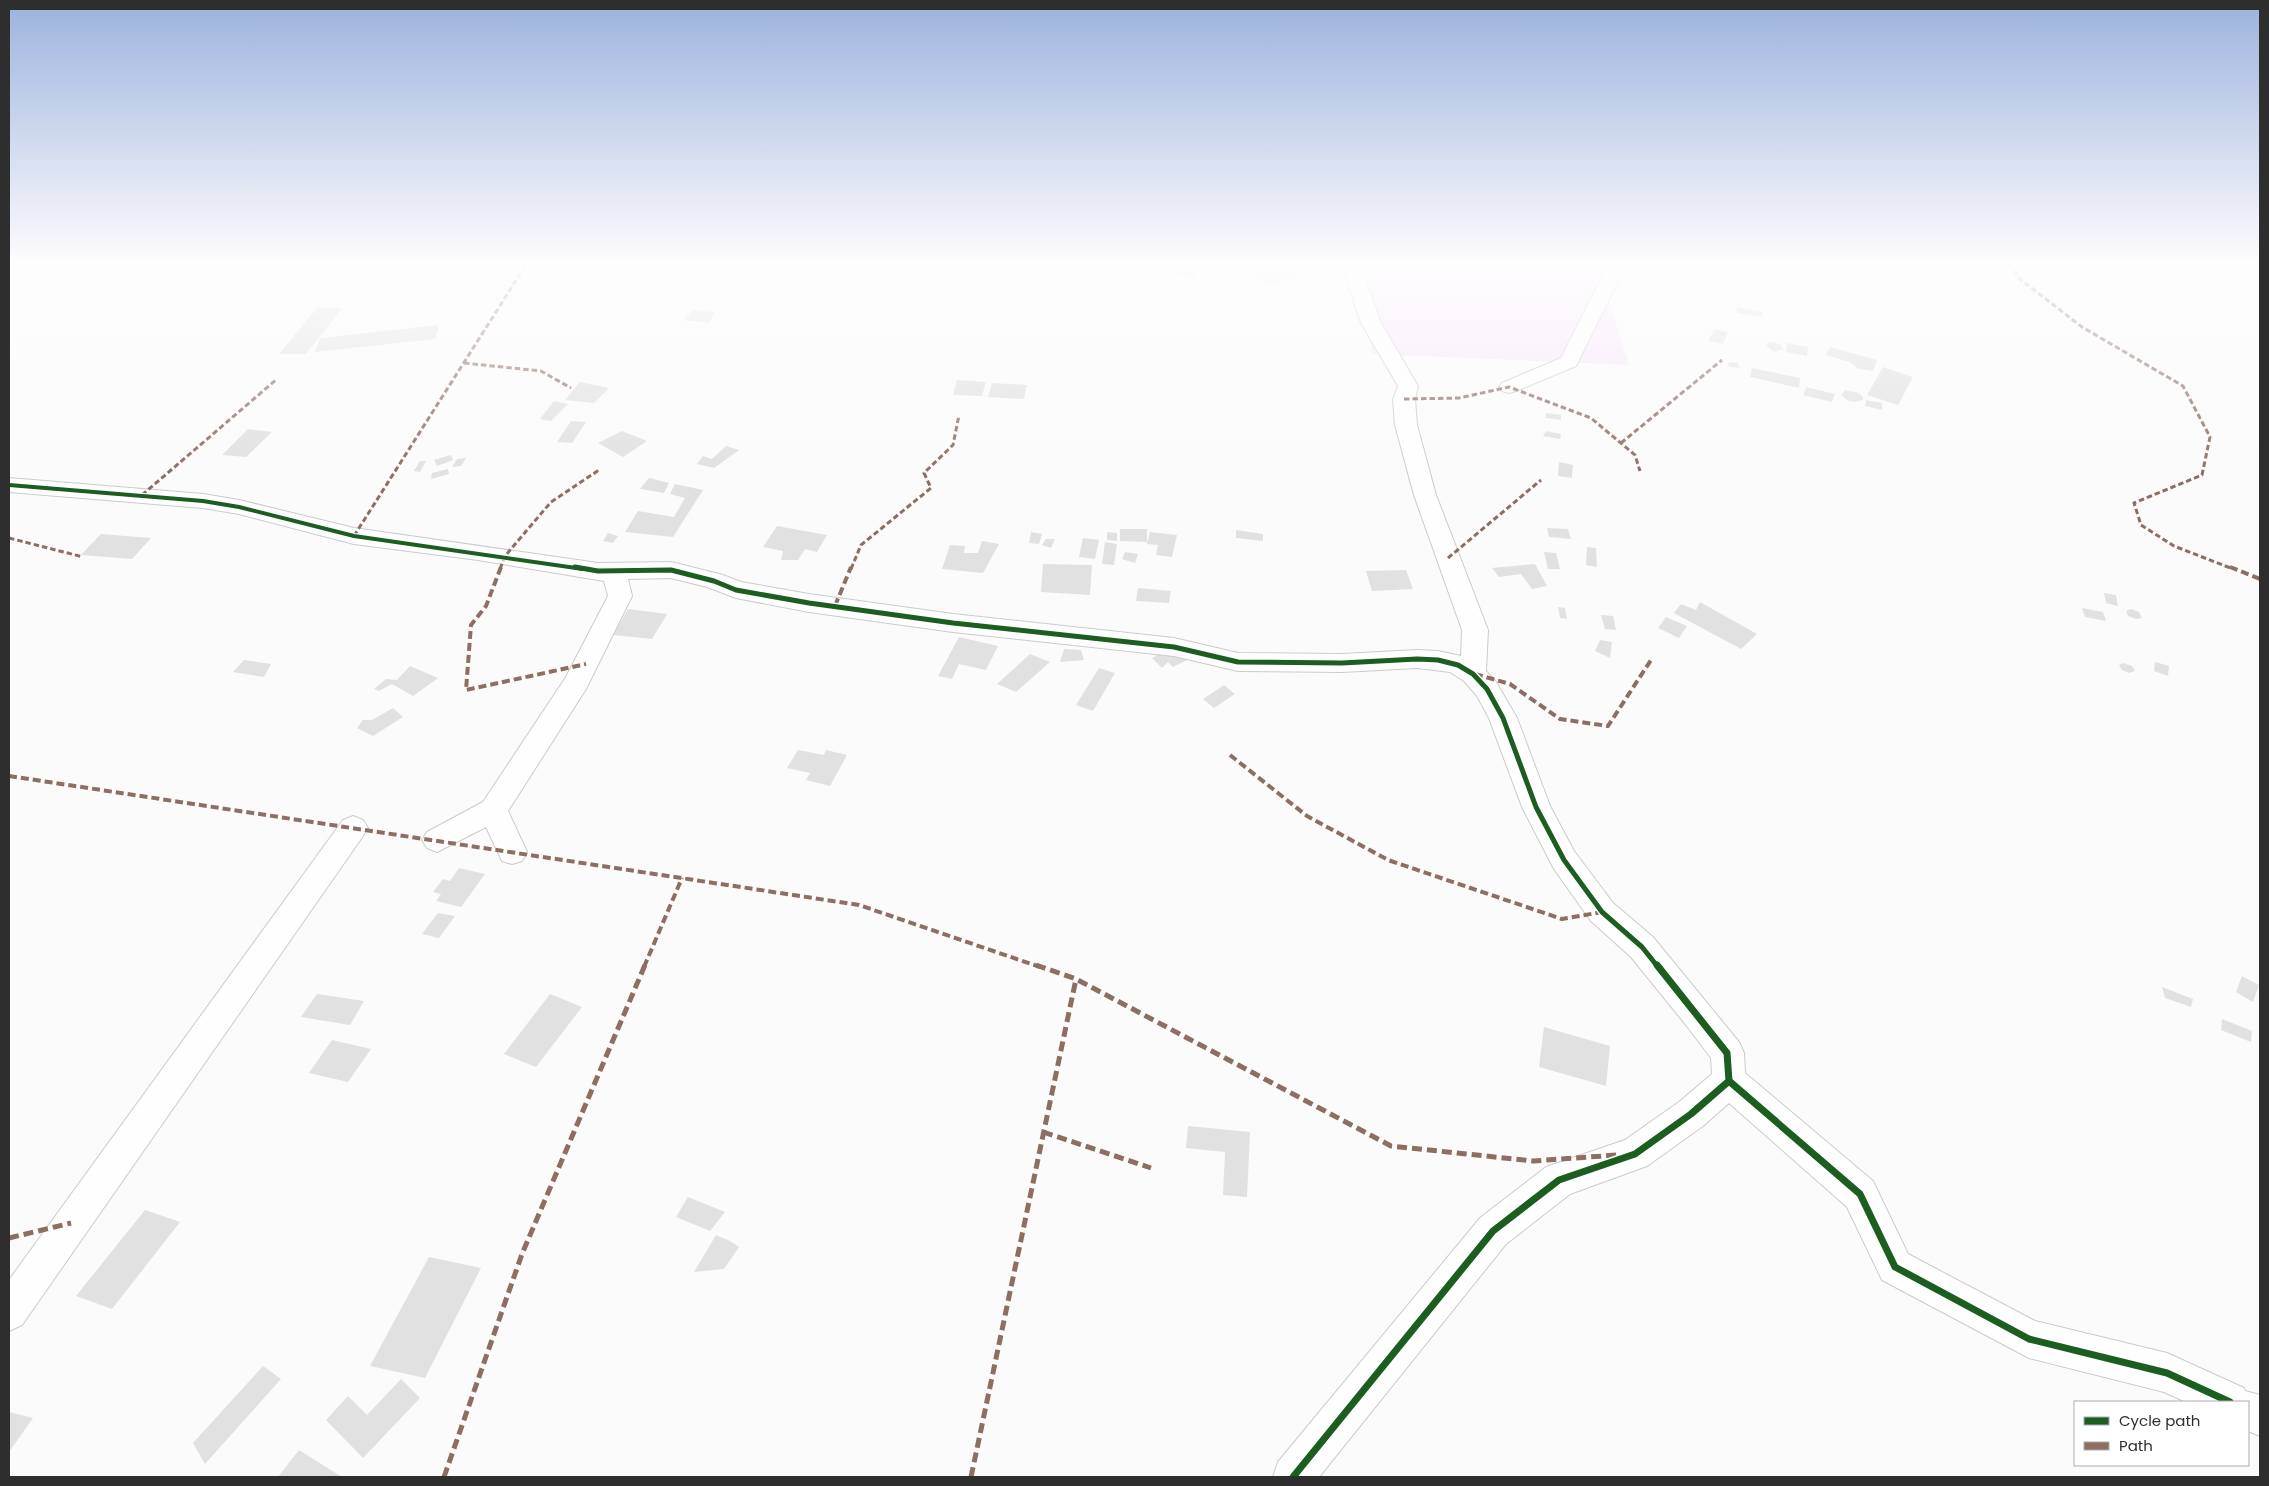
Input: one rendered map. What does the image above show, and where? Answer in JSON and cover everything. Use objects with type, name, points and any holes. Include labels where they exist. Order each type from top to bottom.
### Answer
[{"type":"street","points":[[1376,332],[1408,386],[1404,399],[1406,425],[1422,486],[1474,630],[1473,674]]},
{"type":"street","points":[[1508,387],[1569,362],[1584,332]]},
{"type":"street","points":[[9,485],[203,501],[239,507],[354,536],[478,552],[598,571],[615,576],[620,596],[577,682],[492,810],[437,840]]},
{"type":"street","points":[[598,571],[671,570],[714,581],[736,590],[809,603],[954,624],[1174,647],[1238,662],[1342,663],[1438,660],[1458,664],[1473,674],[1487,689],[1503,718],[1536,808],[1564,860],[1602,912],[1642,947],[1727,1053],[1729,1081],[1860,1194],[1895,1267],[2029,1340],[2167,1373],[2228,1401]]},
{"type":"street","points":[[492,810],[512,852]]},
{"type":"street","points":[[9,1312],[353,828]]},
{"type":"street","points":[[1294,1477],[1449,1288],[1493,1230],[1559,1180],[1635,1154],[1691,1114],[1729,1081]]},
{"type":"shaded area","points":[[1370,332],[1619,332],[1629,365],[1372,354]]},
{"type":"building","points":[[297,332],[323,332],[306,354],[279,354]]},
{"type":"building","points":[[372,332],[437,332],[435,339],[315,352],[320,338]]},
{"type":"building","points":[[1713,332],[1728,332],[1723,344],[1709,341]]},
{"type":"building","points":[[1774,342],[1781,345],[1783,349],[1774,352],[1766,346],[1768,343]]},
{"type":"building","points":[[1787,343],[1808,347],[1807,356],[1786,352]]},
{"type":"building","points":[[1830,347],[1877,360],[1873,371],[1859,369],[1849,362],[1826,355]]},
{"type":"building","points":[[1727,363],[1738,363],[1740,368],[1729,367]]},
{"type":"building","points":[[1883,367],[1913,377],[1898,405],[1867,395]]},
{"type":"building","points":[[1752,368],[1800,378],[1799,388],[1750,377]]},
{"type":"building","points":[[957,380],[986,382],[982,396],[953,395]]},
{"type":"building","points":[[580,382],[609,388],[594,403],[565,400]]},
{"type":"building","points":[[992,383],[1027,385],[1024,399],[988,397]]},
{"type":"building","points":[[1806,387],[1835,394],[1832,402],[1803,395]]},
{"type":"building","points":[[1845,390],[1859,393],[1863,400],[1854,402],[1847,400],[1841,395]]},
{"type":"building","points":[[1866,400],[1882,403],[1882,410],[1865,406]]},
{"type":"building","points":[[554,401],[568,404],[551,421],[540,419]]},
{"type":"building","points":[[1546,413],[1561,415],[1561,420],[1546,418]]},
{"type":"building","points":[[571,421],[586,422],[572,443],[557,442]]},
{"type":"building","points":[[248,429],[272,432],[246,457],[222,455]]},
{"type":"building","points":[[622,431],[647,441],[623,457],[598,443]]},
{"type":"building","points":[[1546,431],[1561,434],[1560,439],[1543,436]]},
{"type":"building","points":[[726,446],[739,450],[714,468],[697,464],[703,456],[712,459]]},
{"type":"building","points":[[451,455],[453,460],[437,466],[434,460]]},
{"type":"building","points":[[466,458],[461,466],[452,467],[457,459]]},
{"type":"building","points":[[420,461],[426,461],[420,472],[414,471]]},
{"type":"building","points":[[1559,462],[1573,465],[1572,478],[1558,476]]},
{"type":"building","points":[[448,469],[449,474],[431,479],[432,473]]},
{"type":"building","points":[[649,478],[669,483],[664,493],[640,489]]},
{"type":"building","points":[[675,484],[703,490],[673,537],[625,532],[638,511],[674,517],[685,498],[670,494]]},
{"type":"building","points":[[777,526],[827,535],[817,552],[805,549],[798,560],[781,560],[783,551],[763,547]]},
{"type":"building","points":[[1547,528],[1568,529],[1571,539],[1549,537]]},
{"type":"building","points":[[1120,529],[1147,529],[1147,542],[1120,541]]},
{"type":"building","points":[[1236,530],[1263,534],[1263,541],[1236,538]]},
{"type":"building","points":[[1031,532],[1042,534],[1039,544],[1029,543]]},
{"type":"building","points":[[1107,532],[1117,533],[1117,541],[1107,540]]},
{"type":"building","points":[[1150,532],[1177,535],[1172,557],[1156,555],[1158,545],[1147,544]]},
{"type":"building","points":[[608,533],[618,536],[613,543],[603,541]]},
{"type":"building","points":[[101,534],[151,538],[132,559],[81,555]]},
{"type":"building","points":[[1083,538],[1099,540],[1095,559],[1079,557]]},
{"type":"building","points":[[1046,539],[1055,539],[1051,548],[1042,545]]},
{"type":"building","points":[[982,541],[999,544],[983,573],[942,569],[950,545],[965,546],[964,553],[978,553]]},
{"type":"building","points":[[1105,542],[1117,544],[1114,565],[1102,564]]},
{"type":"building","points":[[1587,547],[1596,548],[1597,567],[1586,565]]},
{"type":"building","points":[[1125,552],[1138,554],[1135,563],[1122,559]]},
{"type":"building","points":[[1544,552],[1556,553],[1560,569],[1548,569]]},
{"type":"building","points":[[1043,564],[1092,565],[1090,595],[1041,592]]},
{"type":"building","points":[[1535,564],[1547,586],[1532,589],[1521,574],[1499,577],[1492,568]]},
{"type":"building","points":[[1406,570],[1413,589],[1372,591],[1366,571]]},
{"type":"building","points":[[1138,588],[1171,591],[1169,603],[1136,601]]},
{"type":"building","points":[[2104,593],[2116,595],[2118,606],[2106,603]]},
{"type":"building","points":[[1700,602],[1757,634],[1741,649],[1674,613],[1681,604],[1696,610]]},
{"type":"building","points":[[1558,607],[1565,608],[1567,619],[1560,618]]},
{"type":"building","points":[[2082,608],[2103,612],[2106,621],[2085,617]]},
{"type":"building","points":[[628,609],[667,614],[652,639],[613,635]]},
{"type":"building","points":[[2131,609],[2139,612],[2142,618],[2136,619],[2128,616],[2126,611]]},
{"type":"building","points":[[1601,615],[1613,616],[1616,630],[1605,629]]},
{"type":"building","points":[[1666,617],[1687,626],[1679,638],[1658,628]]},
{"type":"building","points":[[959,637],[998,646],[986,670],[959,664],[952,679],[938,676]]},
{"type":"building","points":[[1167,640],[1187,660],[1173,667],[1168,662],[1162,668],[1152,658],[1161,653]]},
{"type":"building","points":[[1600,640],[1612,642],[1610,658],[1595,651]]},
{"type":"building","points":[[1064,649],[1081,650],[1084,660],[1060,662]]},
{"type":"building","points":[[1030,654],[1050,662],[1016,692],[997,684]]},
{"type":"building","points":[[244,660],[271,664],[264,677],[233,672]]},
{"type":"building","points":[[2155,662],[2169,666],[2168,676],[2154,671]]},
{"type":"building","points":[[2123,663],[2132,666],[2135,671],[2129,673],[2122,670],[2119,665]]},
{"type":"building","points":[[410,666],[438,678],[413,696],[392,684],[379,691],[374,689],[386,679],[397,680]]},
{"type":"building","points":[[1099,668],[1115,673],[1093,711],[1076,705]]},
{"type":"building","points":[[1224,685],[1235,694],[1214,708],[1203,699]]},
{"type":"building","points":[[393,708],[403,717],[373,736],[357,728],[363,720],[372,720]]},
{"type":"building","points":[[798,750],[824,755],[826,750],[847,755],[830,786],[806,780],[810,773],[787,768]]},
{"type":"building","points":[[459,868],[485,874],[461,907],[436,901],[441,894],[433,892],[443,879],[450,881]]},
{"type":"building","points":[[438,913],[455,916],[439,938],[422,934]]},
{"type":"building","points":[[2242,976],[2259,985],[2253,1002],[2236,992]]},
{"type":"building","points":[[2162,987],[2193,999],[2191,1007],[2165,998]]},
{"type":"building","points":[[317,994],[364,1001],[350,1025],[301,1017]]},
{"type":"building","points":[[550,994],[582,1007],[536,1067],[504,1054]]},
{"type":"building","points":[[2222,1019],[2252,1031],[2251,1042],[2221,1030]]},
{"type":"building","points":[[1544,1027],[1610,1046],[1606,1086],[1539,1067]]},
{"type":"building","points":[[332,1040],[371,1049],[348,1082],[309,1073]]},
{"type":"building","points":[[1188,1126],[1250,1132],[1247,1197],[1223,1195],[1225,1152],[1186,1148]]},
{"type":"building","points":[[688,1197],[725,1212],[710,1231],[676,1217]]},
{"type":"building","points":[[145,1210],[180,1222],[112,1309],[76,1296]]},
{"type":"building","points":[[716,1235],[739,1247],[724,1269],[694,1272]]},
{"type":"building","points":[[429,1257],[481,1268],[425,1378],[370,1366]]},
{"type":"building","points":[[263,1366],[281,1379],[205,1464],[193,1443]]},
{"type":"building","points":[[401,1379],[420,1398],[363,1458],[326,1420],[348,1396],[367,1415]]},
{"type":"building","points":[[9,1412],[33,1418],[9,1452]]},
{"type":"building","points":[[299,1450],[342,1477],[278,1477]]},
{"type":"marked path","points":[[354,536],[483,332]]},
{"type":"marked path","points":[[2091,332],[2183,386],[2210,437],[2202,475],[2134,503],[2141,525],[2174,546],[2260,579]]},
{"type":"marked path","points":[[1621,443],[1722,360]]},
{"type":"marked path","points":[[464,363],[541,371],[571,388]]},
{"type":"marked path","points":[[142,495],[277,379]]},
{"type":"marked path","points":[[1404,399],[1459,398],[1509,387],[1591,418],[1635,455],[1640,471]]},
{"type":"marked path","points":[[835,606],[861,545],[931,488],[924,473],[953,445],[959,415]]},
{"type":"marked path","points":[[586,664],[466,690],[471,625],[486,606],[505,556],[551,502],[599,470]]},
{"type":"marked path","points":[[1448,558],[1541,480]]},
{"type":"marked path","points":[[9,538],[83,557]]},
{"type":"marked path","points":[[1475,674],[1510,684],[1560,719],[1608,726],[1651,660]]},
{"type":"marked path","points":[[1230,755],[1307,816],[1388,860],[1562,919],[1602,912]]},
{"type":"marked path","points":[[9,776],[859,905],[1076,979],[1391,1146],[1533,1161],[1617,1155]]},
{"type":"marked path","points":[[444,1477],[522,1254],[682,878]]},
{"type":"marked path","points":[[971,1477],[1076,979]]},
{"type":"marked path","points":[[1043,1132],[1151,1168]]},
{"type":"marked path","points":[[9,1238],[71,1223]]},
{"type":"cycle path","points":[[9,485],[203,501],[239,507],[354,536],[478,552],[598,571],[671,570],[714,581],[736,590],[809,603],[953,623],[1174,647],[1238,662],[1342,663],[1417,659],[1438,660],[1458,665],[1473,674],[1487,689],[1503,718],[1536,807],[1564,860],[1602,912],[1642,947],[1727,1053],[1729,1081],[1691,1114],[1635,1154],[1559,1180],[1493,1231],[1293,1477]]},
{"type":"cycle path","points":[[1729,1081],[1860,1194],[1895,1267],[2029,1339],[2167,1373],[2228,1401]]}]
